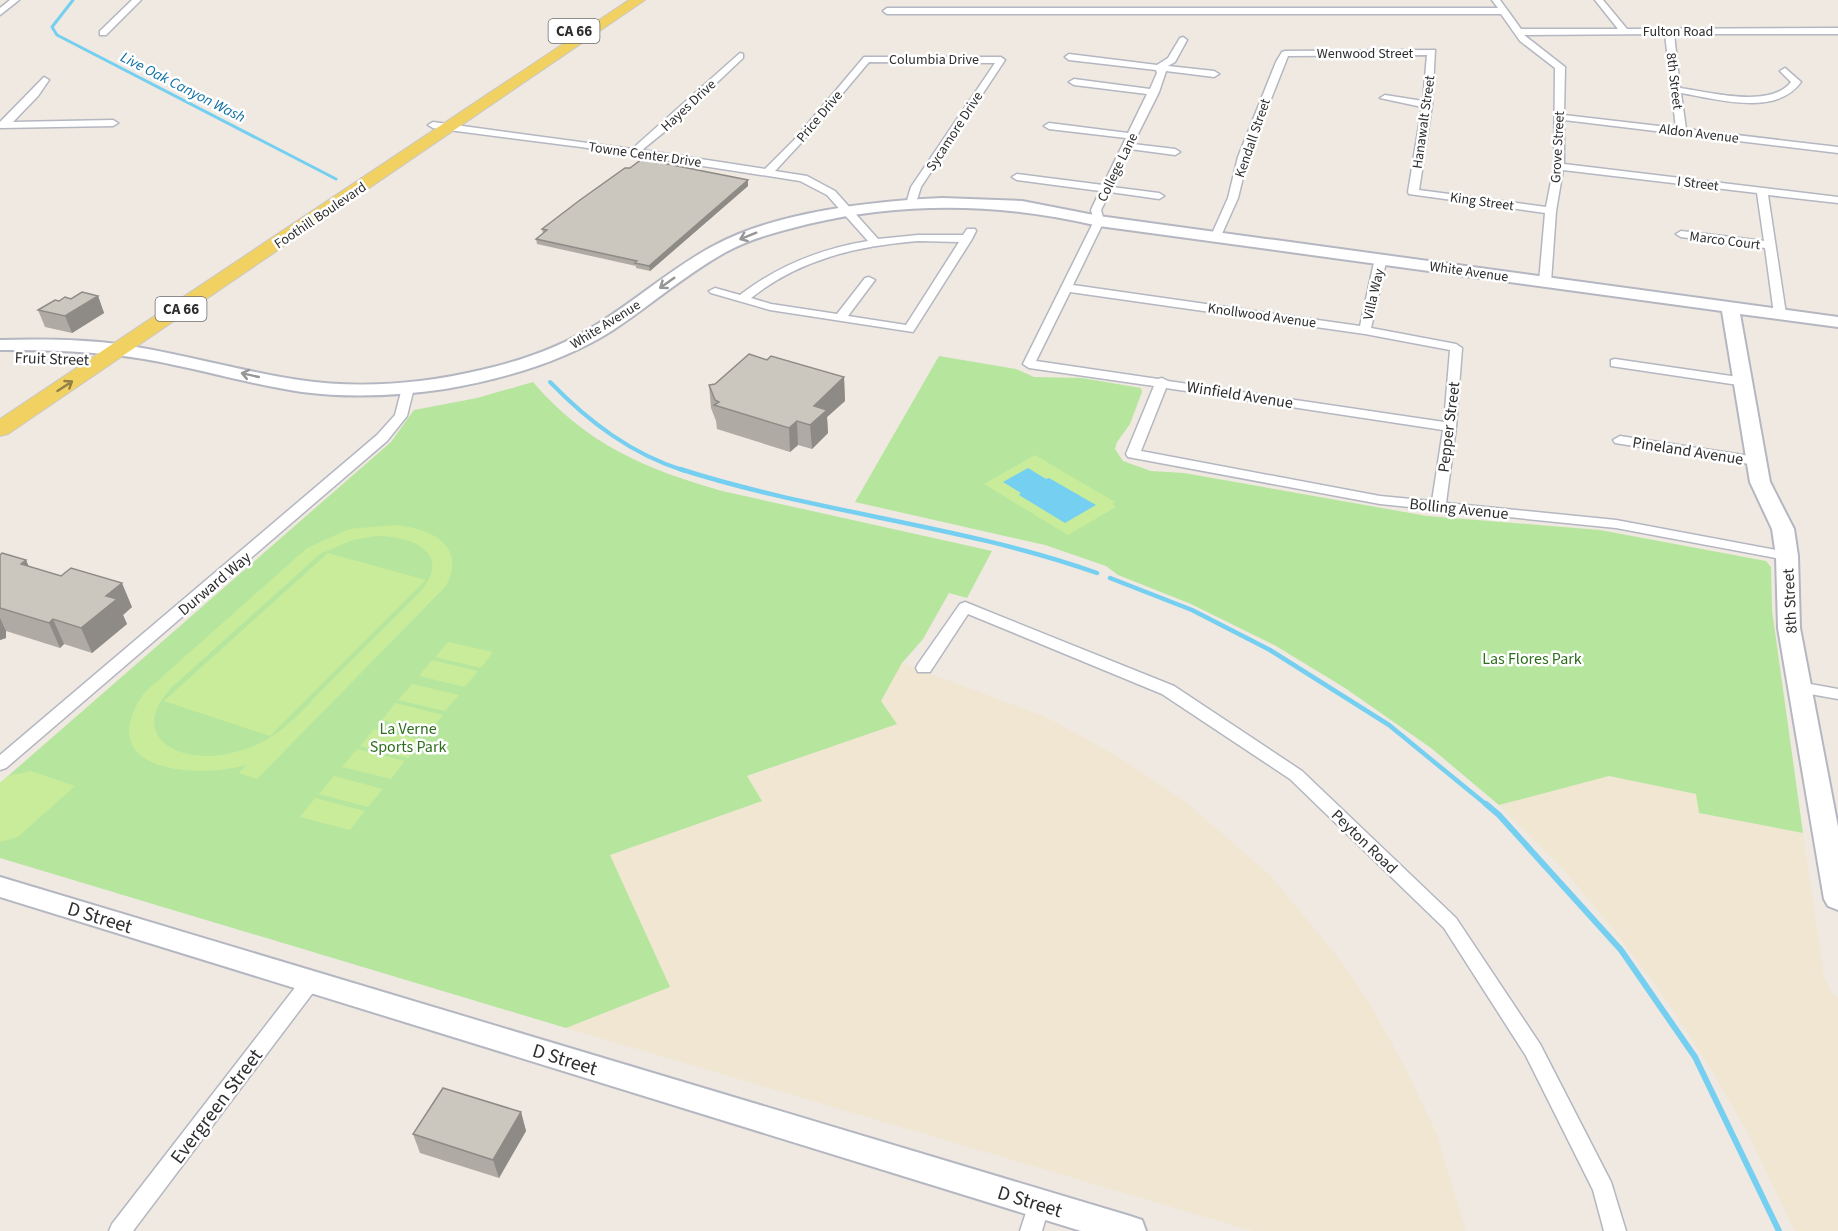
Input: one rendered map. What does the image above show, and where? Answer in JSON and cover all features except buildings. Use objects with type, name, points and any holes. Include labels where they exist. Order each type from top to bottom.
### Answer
[{"type":"main road","name":"Foothill Boulevard","points":[[0,429],[100,354],[441,127],[620,0]]},
{"type":"main road","name":"Foothill Boulevard","points":[[0,410],[100,354],[441,127],[638,0]]},
{"type":"main road","name":"White Avenue","points":[[850,216],[911,204],[1002,205],[1073,213],[1099,221],[1838,322]]},
{"type":"main road","name":"White Avenue","points":[[100,354],[285,398],[336,403],[406,394],[483,375],[564,349],[600,330],[722,247],[759,232],[813,217],[956,212],[1007,215],[1069,223],[1099,221]]},
{"type":"main road","name":"8th Street","points":[[1730,307],[1745,382],[1760,482],[1784,529],[1789,628],[1838,899]]},
{"type":"main road","name":"Fruit Street","points":[[0,345],[100,354]]},
{"type":"main road","name":"Fruit Street","points":[[0,357],[100,354]]},
{"type":"main road","name":"D Street","points":[[0,887],[310,981],[1035,1218],[1130,1231]]},
{"type":"street","points":[[0,12],[15,0]]},
{"type":"street","points":[[102,33],[137,0]]},
{"type":"street","points":[[900,0],[887,11],[1504,11]]},
{"type":"street","points":[[1391,0],[1398,11]]},
{"type":"street","points":[[1496,0],[1518,32]]},
{"type":"street","points":[[1599,0],[1624,31]]},
{"type":"street","name":"8th Street","points":[[1669,31],[1681,131]]},
{"type":"street","name":"Fulton Road","points":[[1518,32],[1838,31]]},
{"type":"street","name":"Grove Street","points":[[1518,32],[1560,67],[1558,166],[1551,211],[1545,282]]},
{"type":"street","points":[[1159,67],[1172,60],[1183,40]]},
{"type":"street","name":"Wenwood Street","points":[[1299,53],[1432,52]]},
{"type":"street","name":"Hanawalt Street","points":[[1413,192],[1427,105],[1432,52]]},
{"type":"street","name":"Kendall Street","points":[[1216,236],[1233,198],[1243,157],[1280,62],[1285,54],[1299,53]]},
{"type":"street","name":"Hayes Drive","points":[[634,152],[666,126],[740,56]]},
{"type":"street","points":[[1069,57],[1110,57],[1159,67],[1214,74]]},
{"type":"street","name":"Columbia Drive","points":[[867,59],[1001,60]]},
{"type":"street","name":"Price Drive","points":[[768,172],[797,142],[867,59]]},
{"type":"street","name":"Sycamore Drive","points":[[911,204],[916,187],[1001,60]]},
{"type":"street","name":"College Lane","points":[[1029,364],[1099,221],[1096,210],[1154,92],[1162,73],[1159,67]]},
{"type":"street","points":[[1677,90],[1737,98],[1770,98],[1788,92],[1796,82],[1785,71]]},
{"type":"street","points":[[2,125],[35,94],[44,80]]},
{"type":"street","points":[[1074,82],[1154,92]]},
{"type":"street","points":[[1385,98],[1427,105]]},
{"type":"street","name":"Aldon Avenue","points":[[1559,117],[1838,150]]},
{"type":"street","points":[[2,125],[113,123]]},
{"type":"street","points":[[1049,126],[1175,152]]},
{"type":"street","name":"Towne Center Drive","points":[[441,127],[634,152],[802,178],[831,193],[876,243]]},
{"type":"street","name":"I Street","points":[[1558,166],[1838,200]]},
{"type":"street","points":[[1017,177],[1160,196]]},
{"type":"street","points":[[1762,190],[1780,314]]},
{"type":"street","name":"King Street","points":[[1413,192],[1551,211]]},
{"type":"street","name":"Marco Court","points":[[1682,234],[1769,245]]},
{"type":"street","points":[[715,291],[740,300],[909,329],[969,235],[924,237],[876,243],[808,260],[771,278],[740,300]]},
{"type":"street","name":"Villa Way","points":[[1365,330],[1382,258]]},
{"type":"street","points":[[840,318],[869,280]]},
{"type":"street","name":"Knollwood Avenue","points":[[1067,288],[1365,330],[1456,348]]},
{"type":"street","name":"Pepper Street","points":[[1438,507],[1450,427],[1456,348]]},
{"type":"street","points":[[1615,363],[1745,382]]},
{"type":"street","name":"Winfield Avenue","points":[[1029,364],[1162,382],[1450,427]]},
{"type":"street","name":"Bolling Avenue","points":[[1162,382],[1132,454],[1380,500],[1616,524],[1787,556]]},
{"type":"street","name":"Durward Way","points":[[0,764],[382,438],[401,416],[406,394]]},
{"type":"street","name":"Pineland Avenue","points":[[1620,440],[1756,461]]},
{"type":"street","name":"Peyton Road","points":[[924,668],[964,607],[1168,690],[1296,775],[1449,923],[1533,1050],[1603,1189],[1616,1231]]},
{"type":"street","points":[[1799,687],[1838,694]]},
{"type":"street","name":"Evergreen Street","points":[[120,1231],[310,981]]},
{"type":"shaded area","points":[[902,663],[1046,717],[1117,756],[1182,799],[1269,874],[1341,961],[1368,1001],[1405,1067],[1437,1135],[1466,1231],[1253,1231],[566,1028],[670,987],[610,855],[762,801],[747,777],[896,724],[881,701]]},
{"type":"shaded area","points":[[1608,776],[1697,794],[1699,813],[1803,833],[1824,977],[1833,995],[1838,997],[1838,1231],[1795,1231],[1746,1130],[1711,1069],[1669,1004],[1617,934],[1565,871],[1499,805]]},
{"type":"green space","name":"Las Flores Park","points":[[939,356],[1016,369],[1034,377],[1082,378],[1141,388],[1142,392],[1130,424],[1117,442],[1115,449],[1123,461],[1151,471],[1184,473],[1427,516],[1600,530],[1766,561],[1771,567],[1772,610],[1803,833],[1699,813],[1696,794],[1609,776],[1499,805],[1431,748],[1345,688],[1276,646],[1191,604],[1118,575],[1106,566],[1045,545],[855,502]]},
{"type":"green space","name":"La Verne Sports Park","points":[[533,382],[574,422],[618,452],[694,483],[992,551],[967,598],[949,593],[923,639],[902,663],[881,701],[897,724],[747,776],[762,801],[610,855],[670,987],[566,1028],[0,858],[0,783],[391,442],[414,410],[477,398]]},
{"type":"green space","points":[[1035,455],[1115,502],[1112,504],[1116,507],[1068,535],[984,484]]},
{"type":"green space","points":[[395,525],[421,530],[432,535],[449,549],[452,559],[446,586],[257,779],[239,773],[246,765],[200,771],[176,769],[155,764],[139,754],[130,739],[131,719],[144,693],[307,548],[349,529]],"holes":[[[377,536],[403,539],[424,549],[430,556],[432,566],[430,577],[421,591],[290,723],[260,743],[239,751],[210,756],[178,751],[159,737],[155,727],[155,715],[161,701],[172,687],[320,554],[353,540]]]},
{"type":"green space","points":[[328,553],[426,580],[270,736],[164,701]]},
{"type":"green space","points":[[448,642],[493,652],[481,668],[435,657]]},
{"type":"green space","points":[[432,660],[478,671],[465,687],[419,676]]},
{"type":"green space","points":[[412,684],[459,695],[445,711],[398,700]]},
{"type":"green space","points":[[395,703],[443,715],[429,732],[382,720]]},
{"type":"green space","points":[[374,729],[422,740],[408,758],[360,746]]},
{"type":"green space","points":[[357,749],[405,761],[391,779],[342,767]]},
{"type":"green space","points":[[31,771],[75,786],[18,837],[0,842],[0,783],[8,776]]},
{"type":"green space","points":[[334,776],[383,789],[368,807],[319,794]]},
{"type":"green space","points":[[315,798],[365,811],[350,830],[300,817]]},
{"type":"water","points":[[1028,468],[1096,505],[1065,523],[1019,495],[1021,493],[1003,482]]},
{"type":"waterway","name":"Live Oak Canyon Wash","points":[[73,0],[52,27],[57,35],[336,179]]},
{"type":"waterway","points":[[550,382],[612,435],[647,456],[685,471]]},
{"type":"waterway","points":[[680,469],[784,497],[994,543],[1097,573]]},
{"type":"waterway","points":[[1110,578],[1192,610],[1270,650],[1389,725],[1488,806]]},
{"type":"waterway","points":[[1486,804],[1499,815],[1621,950],[1695,1057],[1779,1231]]}]
